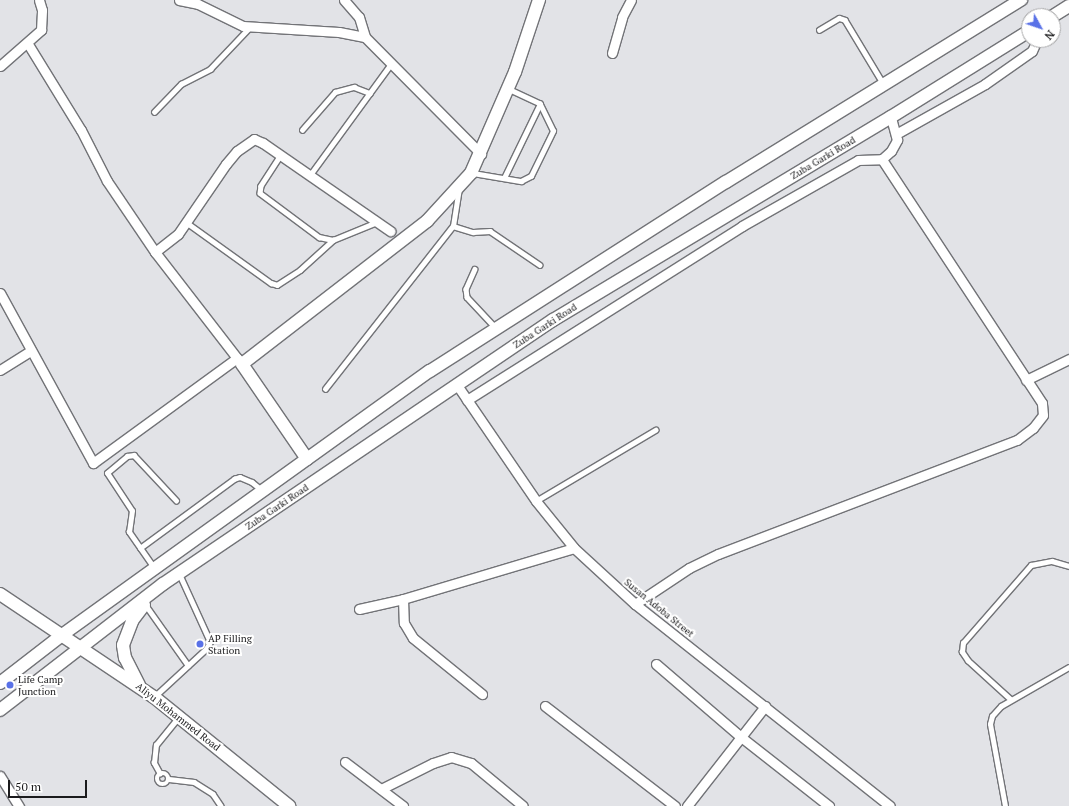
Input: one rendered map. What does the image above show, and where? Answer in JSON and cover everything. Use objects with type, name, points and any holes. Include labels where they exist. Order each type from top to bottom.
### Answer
[{"type":"main road","points":[[307,459],[239,361],[427,221],[471,173],[481,154],[508,89],[539,0]]},
{"type":"main road","name":"Zuba Garki Road","points":[[0,683],[62,635],[430,371],[726,182],[1021,0]]},
{"type":"main road","name":"Zuba Garki Road","points":[[0,710],[163,584],[553,320],[891,117],[1021,36]]},
{"type":"main road","points":[[141,688],[125,658],[123,645],[132,621],[144,604],[163,584]]},
{"type":"main road","name":"Aliyu Mohammed Road","points":[[2,598],[62,635],[154,697],[288,806]]},
{"type":"street","points":[[0,66],[28,44],[41,30],[42,10],[39,0]]},
{"type":"street","points":[[179,0],[198,4],[242,26],[339,32],[365,37]]},
{"type":"street","points":[[344,0],[359,17],[365,37],[392,62],[481,154]]},
{"type":"street","points":[[612,53],[622,17],[631,0]]},
{"type":"street","points":[[0,293],[93,463],[239,361],[155,252],[107,181],[81,130],[48,81],[28,44]]},
{"type":"street","points":[[896,134],[985,84],[1032,51],[1033,48]]},
{"type":"street","points":[[467,400],[742,226],[858,160],[882,159],[891,151],[897,140],[891,117]]},
{"type":"street","points":[[155,252],[171,241],[226,164],[246,143],[254,139],[390,231]]},
{"type":"street","points":[[635,604],[689,568],[718,554],[1017,440],[1033,428],[1043,416],[1042,403],[882,159]]},
{"type":"street","points":[[0,370],[31,351]]},
{"type":"street","points":[[1026,380],[1069,359]]},
{"type":"street","name":"Susan Adoba Street","points":[[457,385],[536,501],[574,548],[635,604],[766,706],[890,806]]},
{"type":"street","points":[[359,609],[404,599],[574,548]]},
{"type":"street","points":[[404,599],[404,623],[413,638],[482,694]]},
{"type":"street","points":[[656,664],[741,737],[829,806]]},
{"type":"street","points":[[546,706],[675,806]]},
{"type":"street","points":[[687,806],[766,706]]},
{"type":"street","points":[[381,789],[433,763],[451,757],[471,763],[523,806]]},
{"type":"street","points":[[345,762],[403,806]]},
{"type":"street","points":[[0,776],[19,806]]},
{"type":"lane","points":[[819,30],[840,18],[845,20],[884,85]]},
{"type":"lane","points":[[154,112],[181,84],[210,69],[250,27]]},
{"type":"lane","points":[[310,176],[392,62]]},
{"type":"lane","points":[[302,130],[336,92],[354,87],[370,93]]},
{"type":"lane","points":[[471,173],[522,181],[531,176],[542,155],[553,130],[540,104],[508,89]]},
{"type":"lane","points":[[504,178],[540,104]]},
{"type":"lane","points":[[281,156],[262,186],[260,193],[319,236],[333,240]]},
{"type":"lane","points":[[325,389],[453,226],[460,185]]},
{"type":"lane","points":[[186,222],[270,283],[277,285],[300,270],[333,240],[377,222]]},
{"type":"lane","points":[[453,226],[473,232],[490,231],[540,265]]},
{"type":"lane","points":[[475,269],[466,289],[467,297],[496,328]]},
{"type":"lane","points":[[536,501],[655,430]]},
{"type":"lane","points":[[155,569],[129,532],[132,511],[109,478],[109,470],[127,456],[134,455],[176,500]]},
{"type":"lane","points":[[140,548],[234,479],[240,477],[252,482],[263,491]]},
{"type":"lane","points":[[1011,700],[968,661],[962,652],[963,643],[1031,565],[1052,561],[1069,566]]},
{"type":"lane","points":[[154,697],[206,649],[210,642],[179,573]]},
{"type":"lane","points":[[144,604],[188,665]]},
{"type":"lane","points":[[1006,806],[990,724],[992,716],[1011,700],[1069,668]]},
{"type":"lane","points":[[160,774],[154,763],[156,745],[179,716]]},
{"type":"lane","points":[[160,774],[157,778],[159,784],[164,786],[169,779]]},
{"type":"lane","points":[[160,774],[166,774],[169,779]]},
{"type":"lane","points":[[169,779],[194,782],[213,794],[221,806]]},
{"type":"place","name":"AP Filling Station","points":[[200,644]]},
{"type":"place","name":"Life Camp Junction","points":[[10,685]]}]
